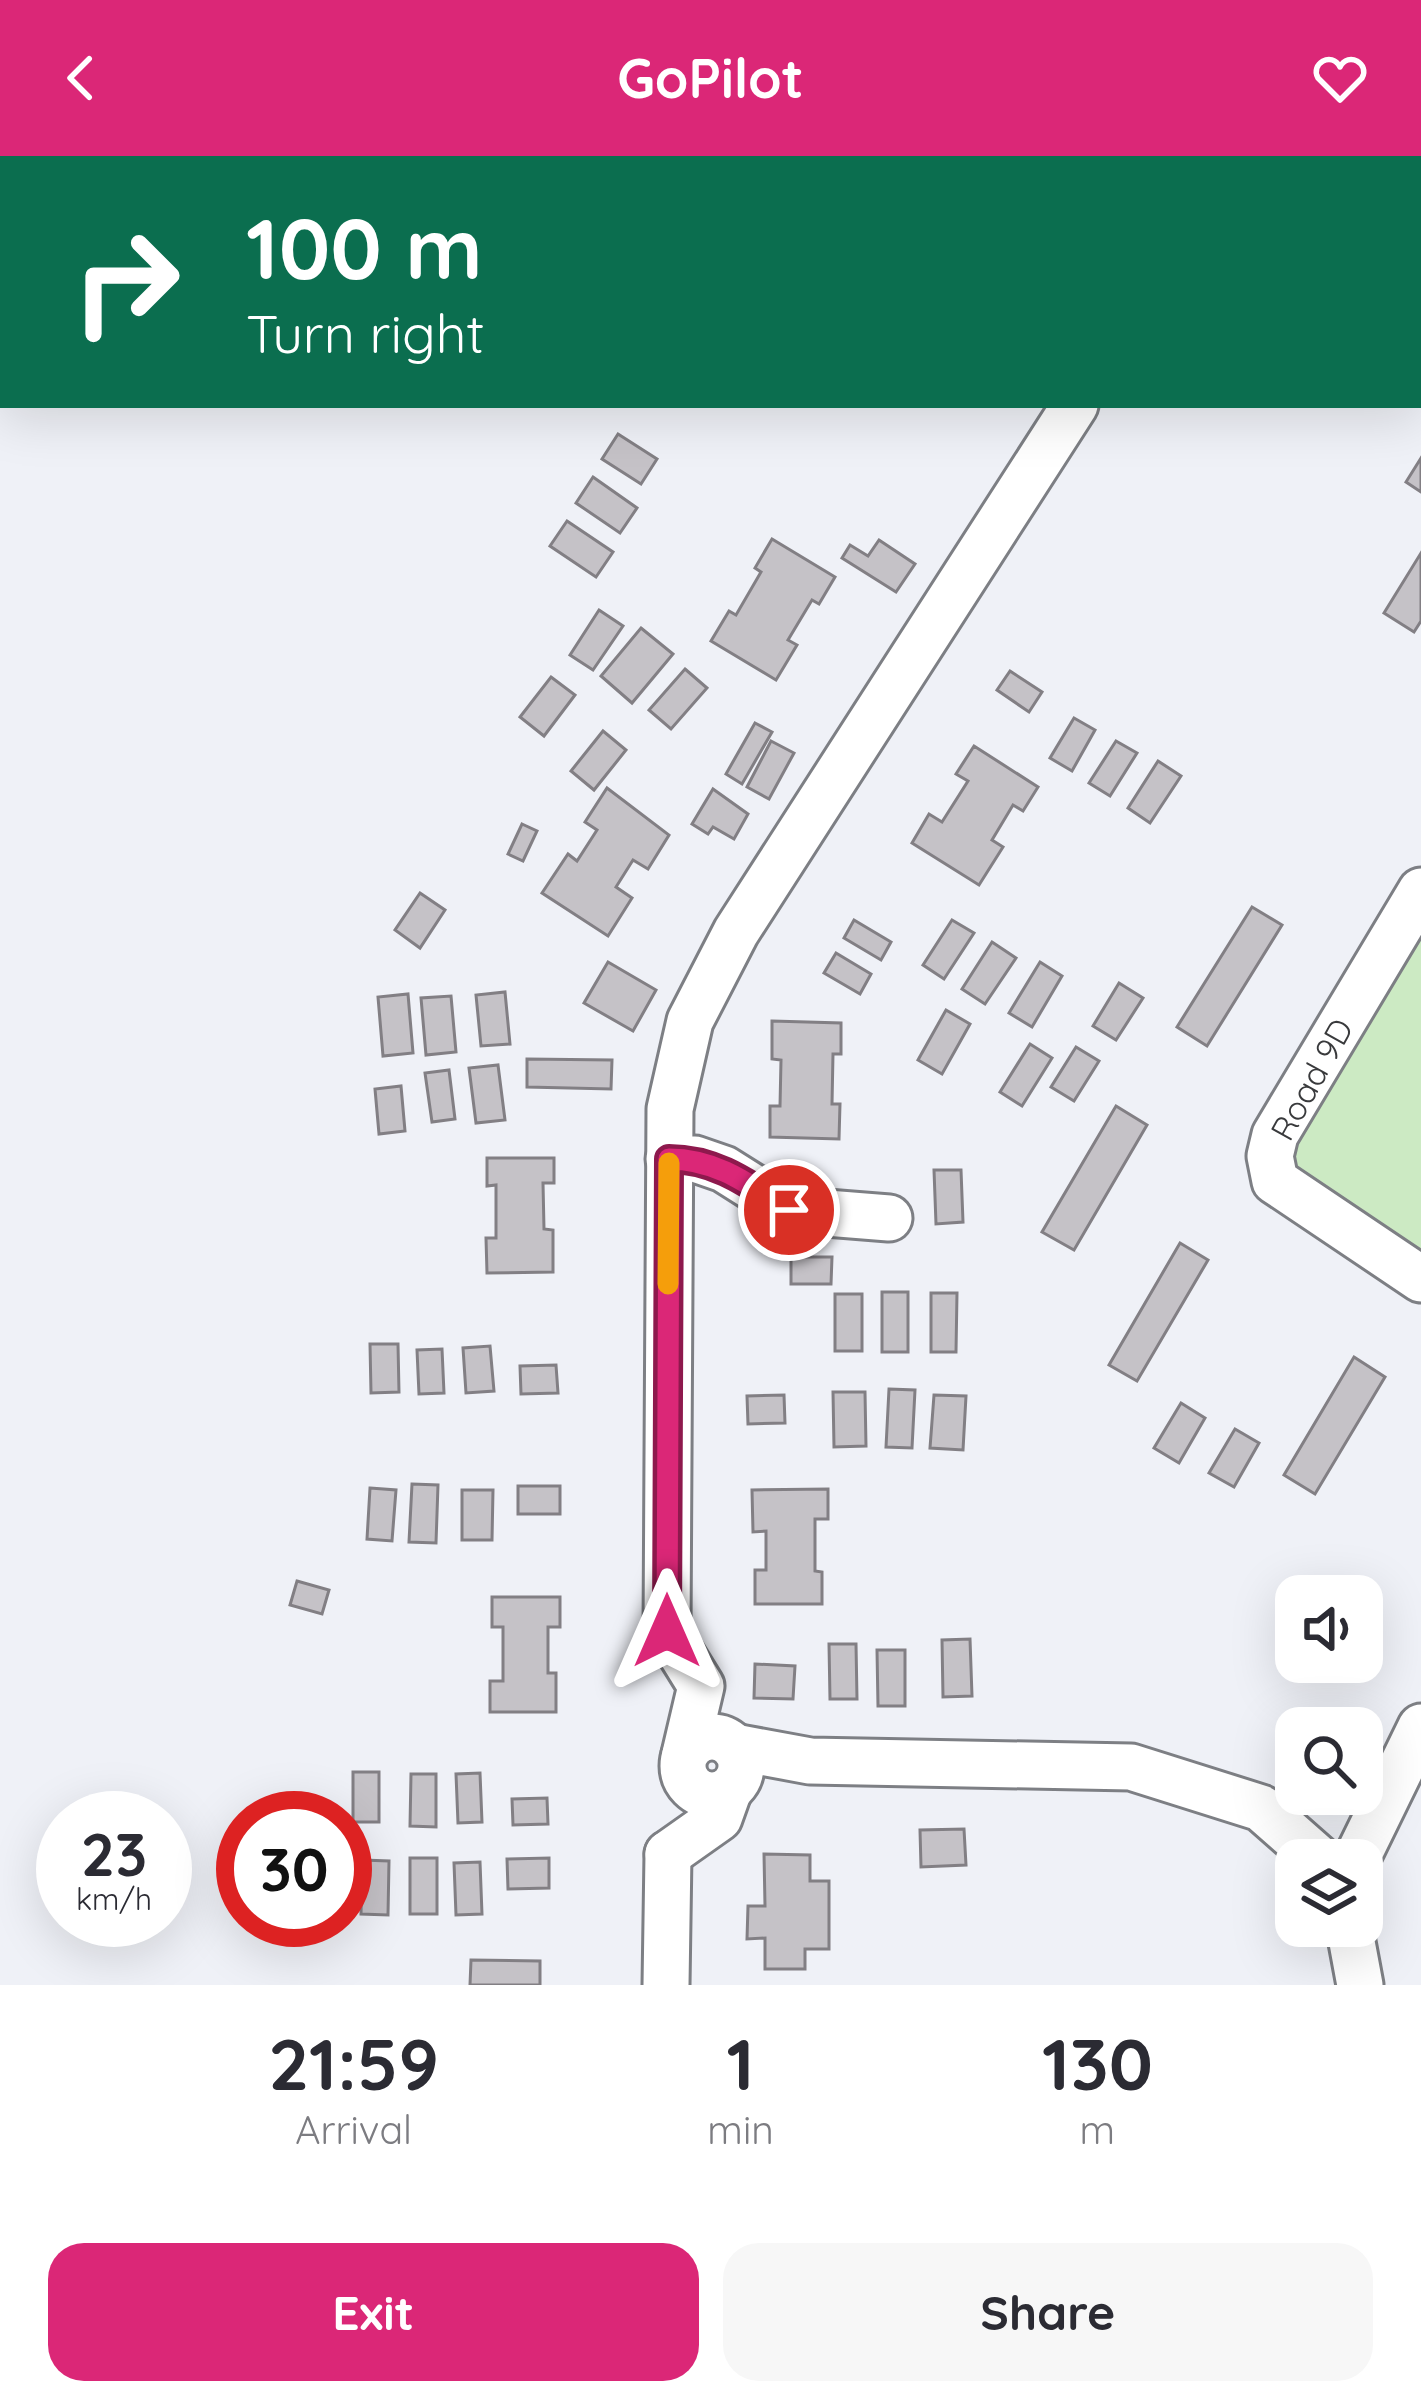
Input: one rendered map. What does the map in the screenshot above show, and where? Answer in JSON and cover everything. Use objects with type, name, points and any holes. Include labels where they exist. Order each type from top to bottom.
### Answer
[{"type":"street","points":[[666,1985],[668,1854],[699,1821],[685,1766],[701,1686],[667,1631],[670,1109],[690,1021],[736,932],[1073,408]]},
{"type":"street","name":"Road 9D","points":[[1421,891],[1275,1135],[1270,1156],[1275,1181],[1421,1279]]},
{"type":"street","points":[[669,1159],[695,1159],[724,1169],[789,1210],[889,1218]]},
{"type":"street","points":[[667,1631],[716,1682],[732,1765],[719,1818],[668,1854]]},
{"type":"street","points":[[1377,1839],[1401,1815],[1421,1727]]},
{"type":"street","points":[[685,1766],[704,1794],[732,1765],[810,1761],[1131,1767],[1261,1808],[1296,1839]]},
{"type":"street","points":[[1353,1947],[1360,1985]]},
{"type":"green space","points":[[1421,908],[1421,1269],[1286,1177],[1285,1141]]},
{"type":"building","points":[[618,434],[657,459],[641,484],[602,459]]},
{"type":"building","points":[[1421,458],[1421,492],[1406,482]]},
{"type":"building","points":[[593,477],[637,508],[620,533],[576,503]]},
{"type":"building","points":[[567,521],[613,552],[596,577],[550,546]]},
{"type":"building","points":[[772,539],[835,577],[819,604],[812,600],[788,640],[797,645],[776,680],[711,641],[729,611],[736,615],[761,572],[755,568]]},
{"type":"building","points":[[879,540],[915,564],[896,592],[842,558],[850,545],[868,556]]},
{"type":"building","points":[[1421,553],[1421,621],[1414,632],[1384,613]]},
{"type":"building","points":[[599,610],[623,626],[593,670],[570,655]]},
{"type":"building","points":[[641,628],[673,654],[632,703],[601,676]]},
{"type":"building","points":[[685,669],[707,688],[671,729],[649,710]]},
{"type":"building","points":[[1010,671],[1042,692],[1029,712],[997,690]]},
{"type":"building","points":[[551,677],[575,695],[544,736],[520,717]]},
{"type":"building","points":[[1074,718],[1095,730],[1072,771],[1050,758]]},
{"type":"building","points":[[755,723],[772,732],[742,784],[726,774]]},
{"type":"building","points":[[603,731],[626,750],[594,790],[571,771]]},
{"type":"building","points":[[771,741],[794,753],[769,799],[747,787]]},
{"type":"building","points":[[1116,741],[1137,753],[1110,796],[1089,783]]},
{"type":"building","points":[[974,746],[1038,787],[1023,811],[1013,805],[992,840],[1003,847],[979,885],[912,843],[929,814],[942,822],[968,781],[956,774]]},
{"type":"building","points":[[1158,761],[1181,776],[1150,823],[1128,808]]},
{"type":"building","points":[[607,788],[669,835],[648,869],[633,860],[616,887],[632,898],[608,936],[542,893],[568,854],[577,861],[597,830],[585,822]]},
{"type":"building","points":[[713,789],[748,814],[734,839],[713,827],[708,834],[692,824]]},
{"type":"building","points":[[522,824],[537,831],[523,861],[508,854]]},
{"type":"building","points":[[420,893],[445,910],[420,948],[395,930]]},
{"type":"building","points":[[1252,907],[1282,925],[1207,1046],[1177,1027]]},
{"type":"building","points":[[854,920],[891,942],[881,960],[844,938]]},
{"type":"building","points":[[952,920],[974,933],[944,979],[923,965]]},
{"type":"building","points":[[992,942],[1016,958],[985,1004],[962,989]]},
{"type":"building","points":[[836,953],[871,974],[860,994],[824,973]]},
{"type":"building","points":[[608,962],[656,990],[633,1031],[584,1003]]},
{"type":"building","points":[[1040,962],[1062,976],[1032,1027],[1009,1013]]},
{"type":"building","points":[[1119,983],[1143,998],[1116,1040],[1093,1026]]},
{"type":"building","points":[[505,992],[510,1044],[481,1046],[476,995]]},
{"type":"building","points":[[408,994],[413,1053],[383,1056],[378,997]]},
{"type":"building","points":[[451,996],[456,1052],[426,1055],[421,998]]},
{"type":"building","points":[[946,1010],[970,1024],[942,1074],[918,1060]]},
{"type":"building","points":[[772,1021],[841,1023],[841,1054],[833,1054],[832,1104],[840,1104],[839,1139],[770,1137],[770,1106],[780,1106],[781,1060],[772,1059]]},
{"type":"building","points":[[1030,1044],[1052,1058],[1022,1106],[1000,1092]]},
{"type":"building","points":[[1076,1047],[1099,1061],[1074,1101],[1051,1087]]},
{"type":"building","points":[[527,1059],[612,1060],[611,1089],[527,1087]]},
{"type":"building","points":[[498,1065],[505,1120],[476,1123],[469,1068]]},
{"type":"building","points":[[449,1070],[455,1119],[432,1122],[425,1073]]},
{"type":"building","points":[[401,1086],[405,1131],[379,1134],[375,1089]]},
{"type":"building","points":[[1116,1106],[1147,1125],[1074,1250],[1042,1232]]},
{"type":"building","points":[[487,1158],[554,1158],[554,1183],[543,1183],[544,1229],[553,1230],[553,1272],[487,1273],[486,1238],[496,1238],[496,1185],[487,1186]]},
{"type":"building","points":[[934,1170],[961,1170],[963,1222],[936,1224]]},
{"type":"building","points":[[1180,1243],[1208,1260],[1137,1381],[1109,1365]]},
{"type":"building","points":[[791,1257],[832,1257],[831,1284],[791,1284]]},
{"type":"building","points":[[882,1292],[908,1292],[908,1352],[882,1352]]},
{"type":"building","points":[[931,1293],[957,1293],[956,1352],[931,1352]]},
{"type":"building","points":[[835,1294],[862,1294],[862,1351],[835,1351]]},
{"type":"building","points":[[370,1344],[398,1344],[399,1392],[371,1393]]},
{"type":"building","points":[[490,1346],[494,1391],[466,1393],[463,1348]]},
{"type":"building","points":[[442,1349],[444,1393],[419,1394],[417,1350]]},
{"type":"building","points":[[1354,1357],[1385,1377],[1315,1494],[1284,1475]]},
{"type":"building","points":[[556,1365],[558,1393],[521,1394],[520,1366]]},
{"type":"building","points":[[889,1389],[915,1390],[912,1448],[886,1447]]},
{"type":"building","points":[[833,1392],[865,1392],[866,1446],[834,1447]]},
{"type":"building","points":[[784,1395],[785,1423],[748,1424],[747,1396]]},
{"type":"building","points":[[934,1395],[966,1396],[963,1450],[930,1448]]},
{"type":"building","points":[[1181,1403],[1205,1418],[1179,1463],[1154,1448]]},
{"type":"building","points":[[1235,1429],[1259,1443],[1234,1487],[1209,1473]]},
{"type":"building","points":[[412,1484],[438,1485],[436,1543],[409,1542]]},
{"type":"building","points":[[518,1486],[560,1486],[560,1514],[518,1514]]},
{"type":"building","points":[[370,1488],[396,1490],[392,1541],[367,1539]]},
{"type":"building","points":[[828,1489],[828,1519],[815,1519],[815,1571],[822,1572],[822,1604],[755,1604],[755,1570],[766,1570],[766,1531],[753,1532],[752,1490]]},
{"type":"building","points":[[462,1490],[493,1490],[492,1540],[462,1540]]},
{"type":"building","points":[[297,1581],[329,1590],[322,1614],[290,1605]]},
{"type":"building","points":[[492,1597],[560,1597],[560,1627],[548,1627],[548,1673],[556,1673],[556,1712],[490,1712],[490,1681],[503,1681],[503,1627],[492,1627]]},
{"type":"building","points":[[970,1639],[972,1696],[943,1697],[942,1640]]},
{"type":"building","points":[[829,1644],[856,1644],[857,1699],[830,1699]]},
{"type":"building","points":[[877,1650],[905,1650],[905,1706],[878,1706]]},
{"type":"building","points":[[755,1664],[795,1666],[793,1699],[754,1698]]},
{"type":"building","points":[[353,1772],[379,1772],[379,1822],[372,1822],[372,1791],[353,1791]]},
{"type":"building","points":[[480,1773],[482,1822],[458,1823],[456,1774]]},
{"type":"building","points":[[411,1774],[436,1774],[436,1827],[410,1826]]},
{"type":"building","points":[[547,1798],[548,1824],[513,1825],[512,1799]]},
{"type":"building","points":[[964,1829],[966,1865],[921,1867],[920,1830]]},
{"type":"building","points":[[764,1854],[810,1855],[810,1881],[829,1881],[829,1949],[805,1949],[805,1969],[765,1969],[765,1938],[747,1939],[748,1906],[765,1906]]},
{"type":"building","points":[[410,1858],[437,1858],[437,1914],[410,1914]]},
{"type":"building","points":[[549,1858],[549,1888],[508,1889],[507,1859]]},
{"type":"building","points":[[372,1860],[389,1861],[388,1915],[372,1914]]},
{"type":"building","points":[[480,1862],[482,1914],[456,1915],[454,1863]]},
{"type":"building","points":[[471,1960],[540,1961],[540,1985],[470,1985]]},
{"type":"slow traffic","points":[[668,1284],[669,1163]]},
{"type":"route","points":[[667,1631],[669,1159],[695,1159],[724,1169],[789,1210]]}]
